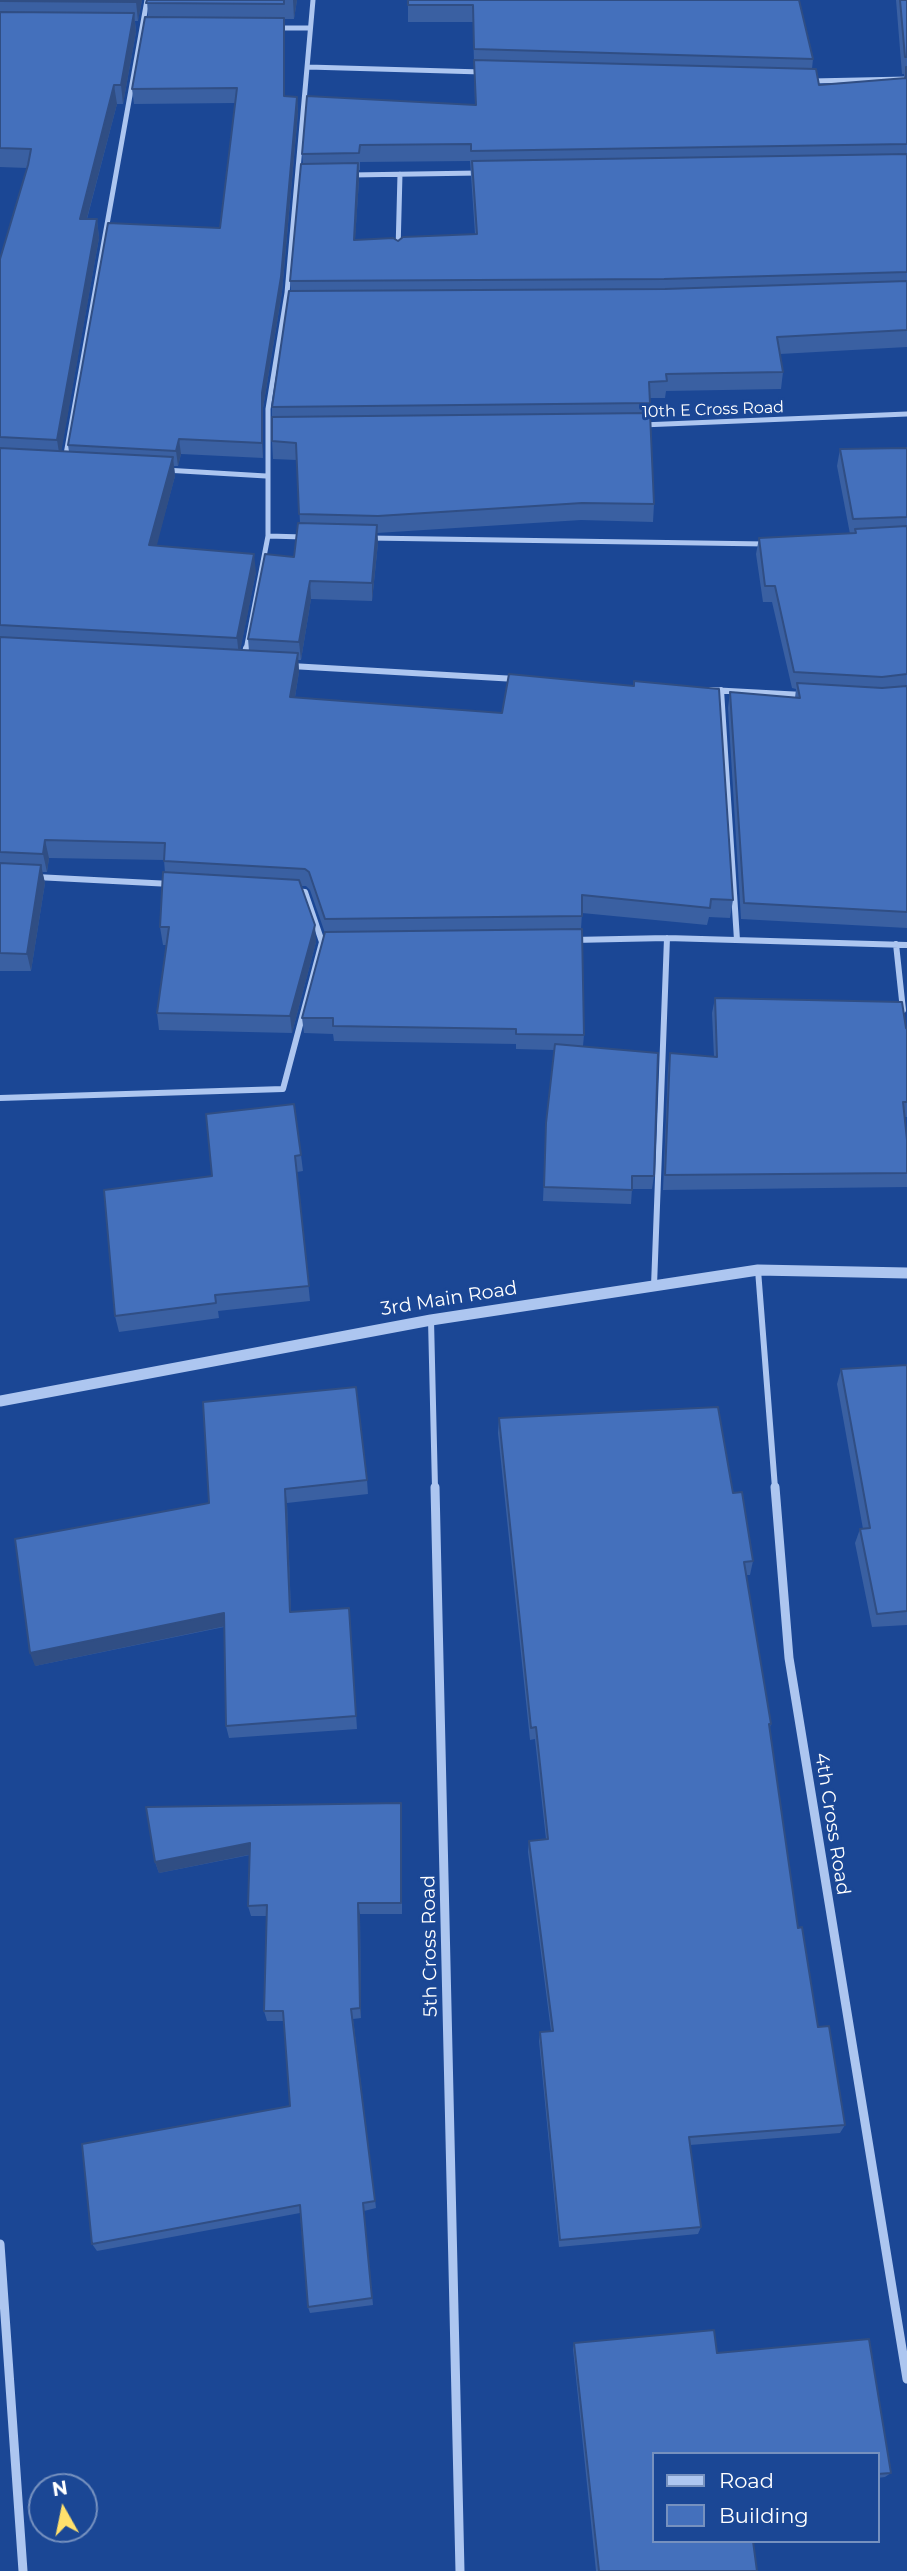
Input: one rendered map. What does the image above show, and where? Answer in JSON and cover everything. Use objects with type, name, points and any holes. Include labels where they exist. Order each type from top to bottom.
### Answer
[{"type":"street","points":[[64,465],[147,0]]},
{"type":"street","points":[[243,664],[268,536],[267,429],[285,303],[313,0]]},
{"type":"street","points":[[141,26],[154,27]]},
{"type":"street","points":[[271,28],[310,28]]},
{"type":"street","points":[[307,67],[488,72]]},
{"type":"street","points":[[807,81],[907,79]]},
{"type":"street","points":[[349,175],[482,173]]},
{"type":"street","points":[[398,253],[400,174]]},
{"type":"street","points":[[298,176],[310,176]]},
{"type":"street","points":[[285,303],[299,303]]},
{"type":"street","name":"10th E Cross Road","points":[[639,425],[907,414]]},
{"type":"street","points":[[267,429],[281,429]]},
{"type":"street","points":[[51,464],[78,465]]},
{"type":"street","points":[[158,470],[266,476]]},
{"type":"street","points":[[268,536],[309,537]]},
{"type":"street","points":[[363,538],[771,544]]},
{"type":"street","points":[[229,663],[257,664]]},
{"type":"street","points":[[284,666],[530,680]]},
{"type":"street","points":[[708,690],[813,695]]},
{"type":"street","points":[[721,690],[737,940]]},
{"type":"street","points":[[28,877],[180,885]]},
{"type":"street","points":[[0,1098],[283,1089],[321,942],[305,892],[291,891]]},
{"type":"street","points":[[654,1286],[667,939]]},
{"type":"street","points":[[564,940],[737,940],[907,945]]},
{"type":"street","points":[[321,942],[335,942]]},
{"type":"street","points":[[896,944],[904,1018]]},
{"type":"street","name":"3rd Main Road","points":[[0,1401],[431,1321],[758,1270],[907,1273]]},
{"type":"street","name":"4th Cross Road","points":[[758,1270],[789,1658],[907,2379]]},
{"type":"street","name":"5th Cross Road","points":[[431,1321],[460,2571]]},
{"type":"street","points":[[0,2244],[23,2571]]},
{"type":"building","points":[[136,0],[136,2],[0,1]]},
{"type":"building","points":[[147,0],[284,0],[284,4],[146,3]]},
{"type":"building","points":[[408,0],[799,0],[813,59],[474,49],[473,5],[408,5]]},
{"type":"building","points":[[900,0],[907,0],[907,57],[905,57]]},
{"type":"building","points":[[0,12],[134,13],[121,85],[114,85],[80,219],[97,219],[57,440],[0,437],[0,259],[31,149],[0,148]]},
{"type":"building","points":[[145,17],[284,18],[284,96],[297,97],[281,277],[262,393],[262,443],[179,439],[176,451],[68,445],[108,223],[220,228],[237,88],[132,89]]},
{"type":"building","points":[[474,60],[816,69],[819,85],[906,78],[907,67],[907,144],[471,151],[471,144],[360,145],[359,153],[302,154],[307,96],[476,105]]},
{"type":"building","points":[[907,154],[907,272],[664,279],[290,281],[301,164],[358,163],[354,240],[393,238],[398,241],[403,237],[477,234],[472,161]]},
{"type":"building","points":[[907,281],[907,330],[777,337],[783,372],[666,374],[667,381],[649,382],[650,403],[272,407],[289,291],[665,289]]},
{"type":"building","points":[[650,413],[654,504],[582,503],[378,516],[299,514],[296,443],[272,441],[272,417]]},
{"type":"building","points":[[0,448],[173,457],[149,545],[254,554],[237,638],[0,625]]},
{"type":"building","points":[[907,448],[907,517],[853,519],[840,449]]},
{"type":"building","points":[[298,523],[377,525],[372,583],[310,581],[299,642],[248,639],[265,554],[294,557]]},
{"type":"building","points":[[907,526],[907,674],[882,677],[794,672],[775,586],[765,586],[759,538],[856,533],[855,529]]},
{"type":"building","points":[[0,637],[298,653],[290,697],[502,713],[509,674],[634,686],[634,681],[719,689],[733,900],[711,899],[710,908],[582,895],[582,916],[325,919],[309,872],[305,869],[164,861],[165,843],[45,840],[43,854],[0,852]]},
{"type":"building","points":[[797,683],[882,688],[907,686],[907,912],[744,903],[730,692],[800,698]]},
{"type":"building","points":[[0,863],[41,865],[27,954],[0,953]]},
{"type":"building","points":[[163,872],[299,880],[315,925],[290,1016],[157,1013],[169,927],[160,927]]},
{"type":"building","points":[[582,929],[584,1035],[516,1034],[516,1029],[333,1026],[333,1018],[302,1018],[325,932]]},
{"type":"building","points":[[715,998],[902,1002],[907,1029],[907,1102],[903,1102],[907,1173],[665,1175],[670,1053],[717,1057]]},
{"type":"building","points":[[555,1044],[658,1053],[654,1176],[632,1176],[632,1190],[544,1187],[546,1123]]},
{"type":"building","points":[[294,1104],[301,1155],[295,1156],[309,1286],[215,1295],[216,1303],[115,1316],[104,1190],[212,1176],[206,1114]]},
{"type":"building","points":[[907,1365],[907,1611],[877,1614],[860,1529],[870,1528],[841,1369]]},
{"type":"building","points":[[356,1387],[367,1480],[285,1489],[290,1612],[349,1608],[356,1716],[226,1726],[224,1613],[30,1653],[15,1539],[209,1503],[203,1402]]},
{"type":"building","points":[[718,1407],[733,1493],[742,1492],[753,1561],[744,1562],[771,1724],[798,1928],[802,1927],[818,2027],[829,2026],[845,2125],[689,2137],[701,2227],[560,2240],[540,2032],[553,2031],[529,1841],[548,1839],[536,1727],[531,1728],[499,1418]]},
{"type":"building","points":[[401,1803],[401,1903],[358,1903],[360,2008],[351,2009],[375,2201],[363,2203],[372,2298],[308,2307],[300,2205],[92,2244],[82,2144],[290,2106],[283,2011],[264,2011],[267,1905],[248,1906],[250,1843],[155,1862],[146,1807]]},
{"type":"building","points":[[714,2330],[717,2353],[869,2339],[891,2473],[879,2474],[879,2452],[652,2452],[652,2543],[753,2543],[757,2571],[599,2571],[574,2343]]}]
